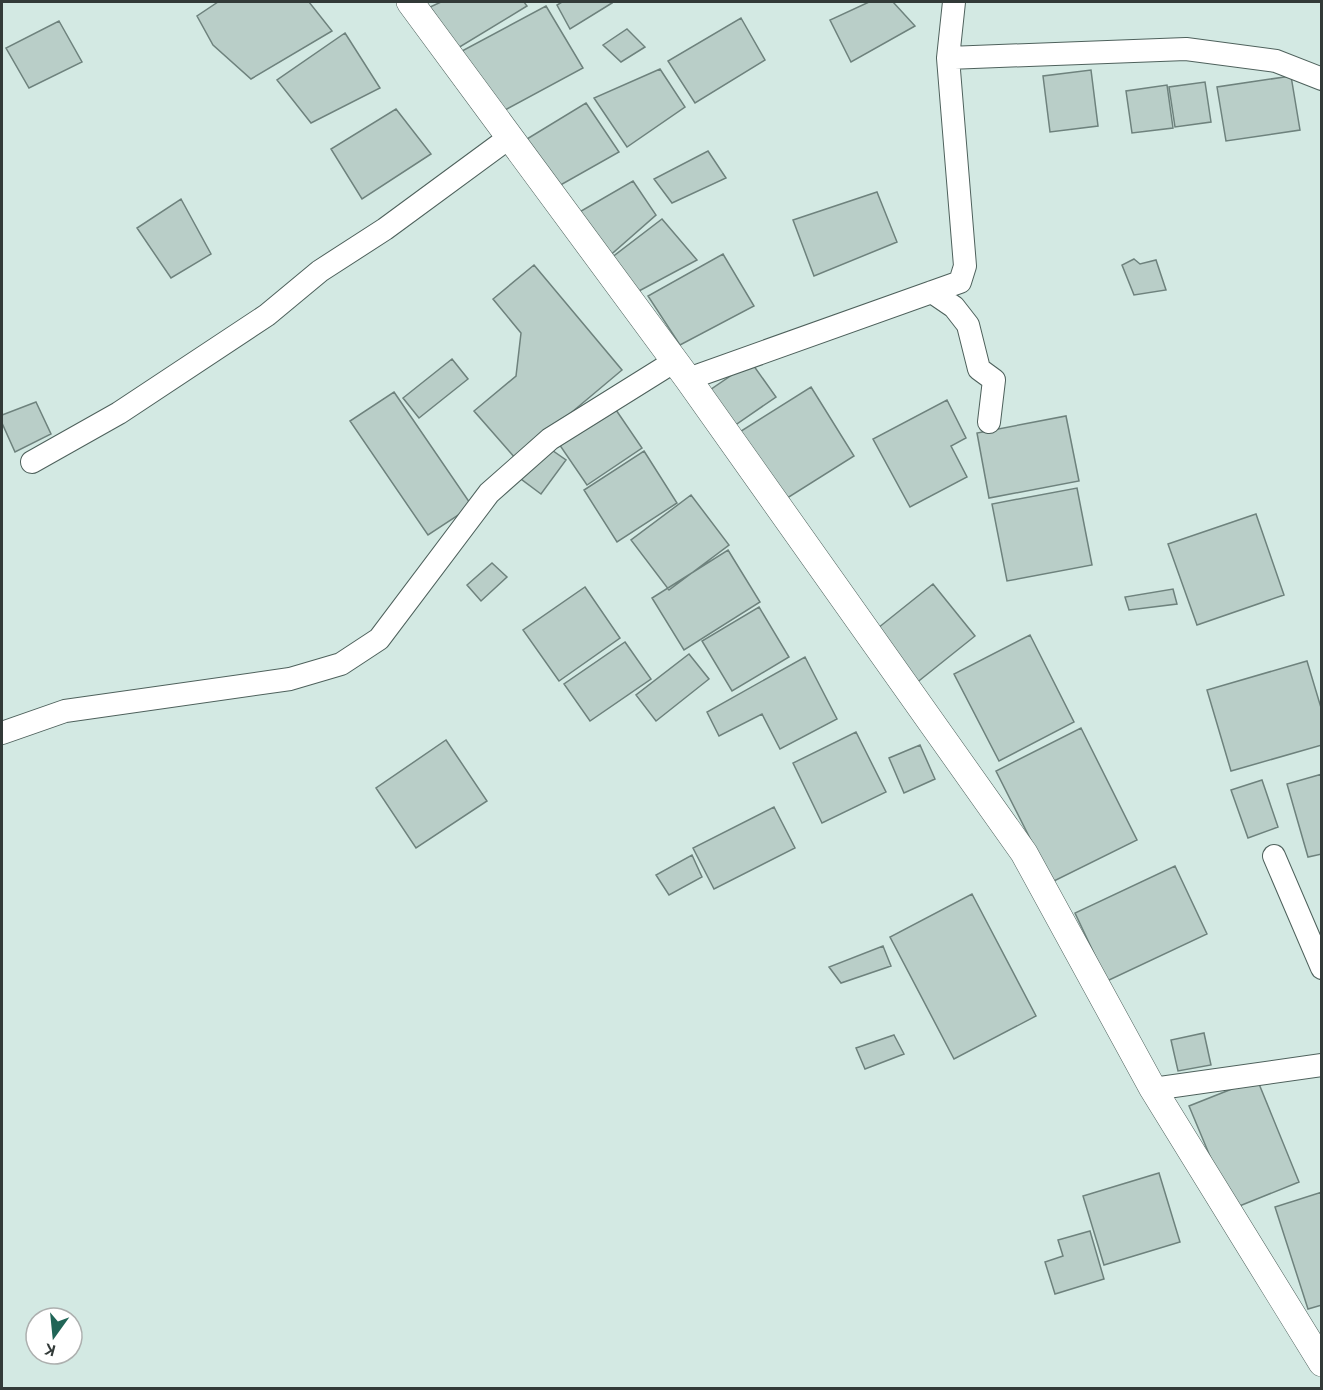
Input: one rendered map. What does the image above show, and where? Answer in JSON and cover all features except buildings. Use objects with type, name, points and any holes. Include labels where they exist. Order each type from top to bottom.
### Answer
[{"type":"street","points":[[410,2],[681,370],[1024,853],[1153,1089],[1322,1363]]},
{"type":"street","points":[[2,733],[64,711],[290,679],[341,664],[379,639],[489,493],[550,439],[681,370],[960,282],[965,266],[948,58],[954,2]]},
{"type":"street","points":[[948,58],[1186,49],[1276,61],[1322,79]]},
{"type":"street","points":[[32,462],[119,413],[267,315],[320,271],[386,229],[510,136]]},
{"type":"street","points":[[932,292],[954,307],[968,325],[980,369],[994,380],[989,422]]},
{"type":"street","points":[[1274,856],[1322,968]]},
{"type":"street","points":[[1153,1089],[1322,1065]]}]
